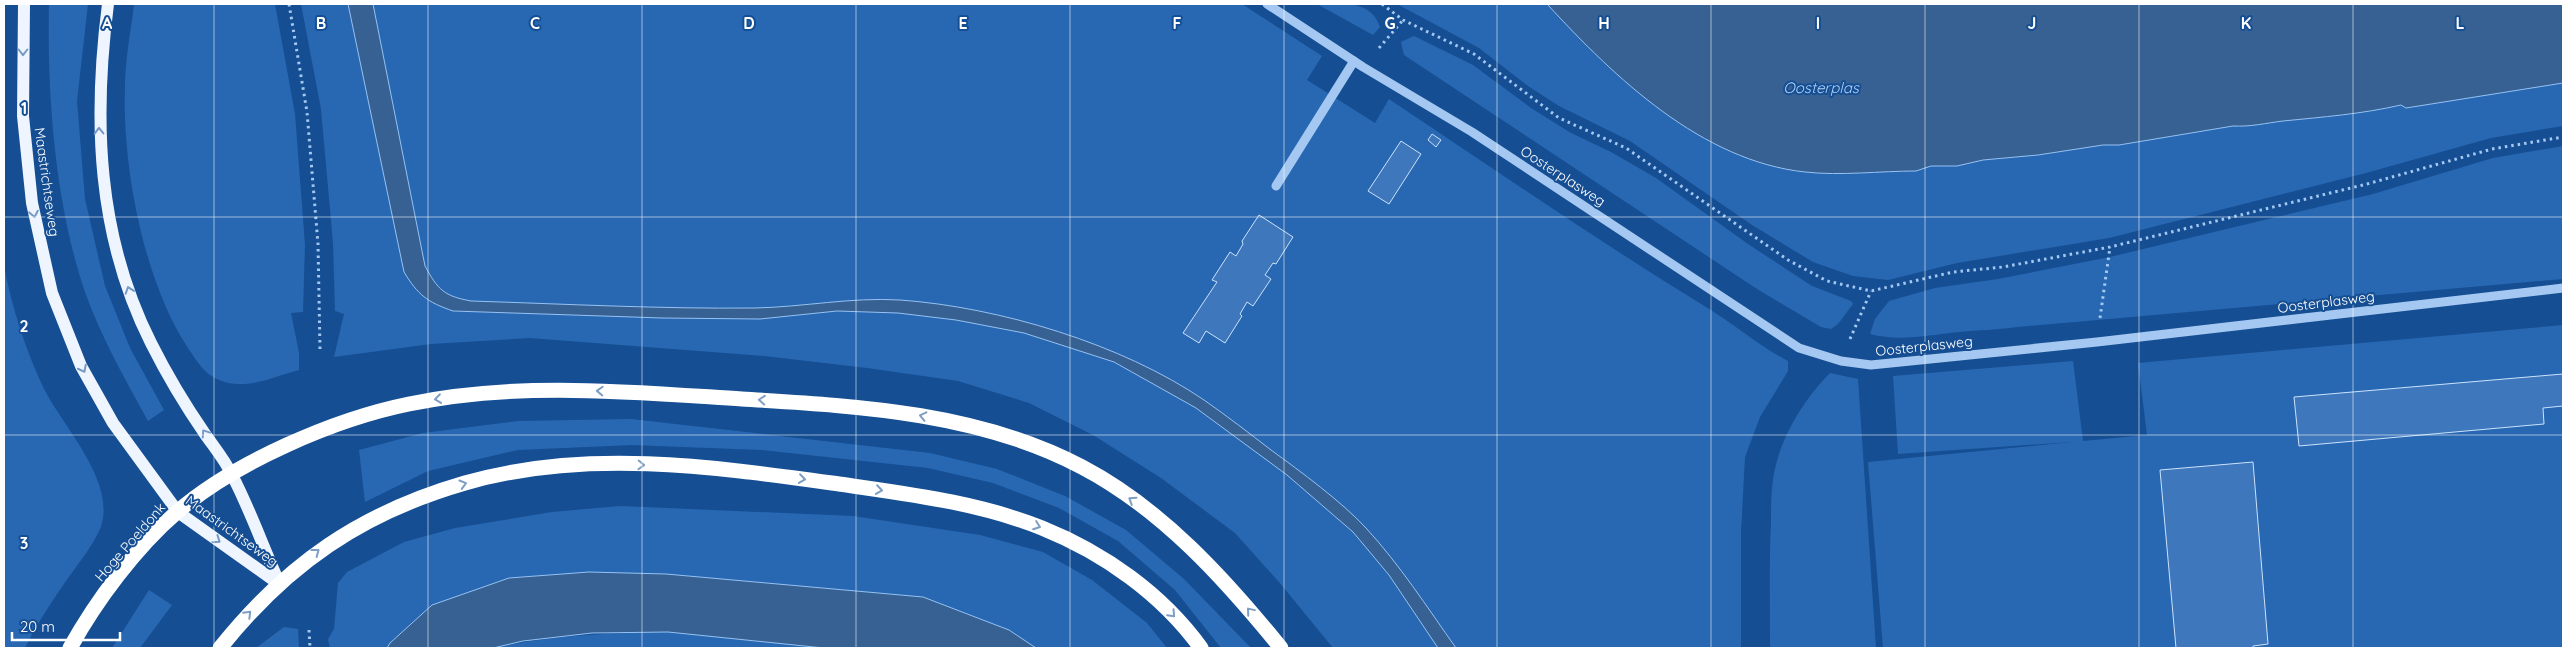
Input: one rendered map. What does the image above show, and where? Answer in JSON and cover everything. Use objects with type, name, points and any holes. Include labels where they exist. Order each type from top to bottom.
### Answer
[{"type":"highway","name":"Hoge Poeldonk","points":[[70,648],[122,572],[178,512],[232,474],[279,450],[362,416],[410,403],[496,393],[597,390],[844,406],[908,413],[971,427],[1026,443],[1082,467],[1141,506],[1202,558],[1281,648]]},
{"type":"highway","points":[[220,648],[243,619],[300,564],[344,534],[418,499],[466,483],[511,473],[592,463],[713,468],[922,496],[990,510],[1042,528],[1099,556],[1157,598],[1201,648]]},
{"type":"main road","name":"Maastrichtseweg","points":[[24,4],[23,116],[32,202],[52,293],[77,357],[113,423],[178,512],[279,584]]},
{"type":"main road","name":"Maastrichtseweg","points":[[108,4],[101,67],[100,142],[103,183],[112,238],[135,307],[150,342],[177,392],[232,474],[279,584]]},
{"type":"street","name":"Oosterplasweg","points":[[1267,4],[1363,67],[1472,132],[1799,348],[1841,361],[1872,365],[2097,342],[2563,288]]},
{"type":"street","points":[[1276,186],[1354,61]]},
{"type":"path","points":[[289,4],[307,112],[318,244],[320,350]]},
{"type":"path","points":[[1382,4],[1403,20],[1474,54],[1559,118],[1626,148],[1788,260],[1827,281],[1870,291],[1952,272],[2003,267],[2110,247],[2366,184],[2492,148],[2563,137]]},
{"type":"path","points":[[1363,67],[1403,20]]},
{"type":"path","points":[[2097,342],[2110,247]]},
{"type":"path","points":[[1841,361],[1870,291]]},
{"type":"path","points":[[309,630],[310,648]]},
{"type":"shaded area","points":[[49,4],[88,4],[77,101],[85,199],[105,286],[130,348],[164,410],[148,421],[98,325],[85,292],[66,223],[55,150],[52,112]]},
{"type":"shaded area","points":[[134,4],[275,4],[295,114],[305,245],[303,312],[291,313],[299,353],[299,370],[249,384],[229,383],[213,377],[201,366],[188,348],[159,290],[139,222],[127,152],[125,77]]},
{"type":"shaded area","points":[[301,4],[348,4],[404,272],[453,311],[662,318],[760,319],[837,311],[898,313],[956,320],[1024,333],[1114,362],[1196,408],[1287,475],[1353,532],[1389,575],[1438,648],[1333,648],[1279,582],[1235,533],[1161,478],[1093,435],[1029,403],[958,381],[764,356],[530,338],[431,344],[334,357],[344,314],[335,311],[333,243],[321,109]]},
{"type":"shaded area","points":[[373,4],[1242,4],[1322,56],[1307,80],[1375,123],[1389,99],[1586,231],[1788,361],[1788,371],[1760,417],[1745,457],[1741,532],[1741,648],[1456,648],[1402,571],[1366,528],[1320,487],[1238,425],[1204,400],[1171,380],[1135,362],[1058,332],[1018,320],[938,304],[882,299],[755,308],[684,308],[471,301],[454,297],[438,286],[425,266]]},
{"type":"shaded area","points":[[1317,4],[1355,5],[1370,12],[1376,18],[1380,27],[1373,35]]},
{"type":"shaded area","points":[[1397,4],[1547,4],[1625,82],[1916,171],[1931,166],[1957,166],[1983,160],[2038,155],[2103,145],[2119,145],[2233,126],[2342,115],[2402,105],[2406,108],[2563,83],[2563,126],[2491,138],[2366,173],[2109,238],[1957,263],[1888,280],[1853,276],[1813,262],[1752,225],[1630,141],[1559,106],[1528,86],[1479,48]]},
{"type":"shaded area","points":[[1414,36],[1473,65],[1531,108],[1571,133],[1611,152],[1656,178],[1748,244],[1812,286],[1851,301],[1853,304],[1838,324],[1831,329],[1821,327],[1757,289],[1404,55],[1401,42]]},
{"type":"shaded area","points":[[2563,146],[2563,279],[1914,337],[1870,334],[1875,319],[1889,301],[1935,288],[1998,279],[2110,257],[2373,194],[2493,158]]},
{"type":"shaded area","points":[[4,266],[15,313],[31,360],[44,389],[95,475],[102,494],[104,512],[100,529],[94,541],[46,610],[25,648],[4,648]]},
{"type":"shaded area","points":[[2563,325],[2563,648],[1883,648],[1868,462],[2072,442],[1898,454],[1893,376],[2073,361],[2083,441],[2147,435],[2138,363]]},
{"type":"shaded area","points":[[1830,373],[1858,379],[1876,648],[1770,648],[1771,501],[1776,465],[1786,436],[1801,408]]},
{"type":"shaded area","points":[[631,419],[930,453],[997,469],[1065,496],[1126,530],[1184,579],[1251,648],[1221,648],[1175,590],[1118,541],[1059,508],[993,483],[928,468],[761,450],[632,445],[518,450],[428,471],[365,502],[359,450],[423,433],[518,421]]},
{"type":"shaded area","points":[[620,506],[853,516],[980,535],[1043,552],[1092,580],[1147,623],[1167,648],[1036,648],[1009,630],[923,597],[666,574],[589,572],[509,578],[432,605],[390,643],[387,648],[330,648],[328,639],[334,629],[338,583],[347,572],[404,542],[455,528],[552,512]]},
{"type":"shaded area","points":[[149,590],[172,605],[140,648],[112,648]]},
{"type":"shaded area","points":[[284,627],[298,629],[299,648],[256,648]]},
{"type":"shaded area","points":[[668,632],[824,648],[493,648],[558,637]]},
{"type":"water","points":[[348,4],[373,4],[425,266],[438,286],[448,294],[471,301],[684,308],[755,308],[882,299],[900,300],[938,304],[1018,320],[1098,346],[1136,362],[1204,400],[1345,508],[1366,528],[1413,586],[1456,648],[1438,648],[1389,575],[1353,532],[1287,475],[1196,408],[1114,362],[1024,333],[956,320],[898,313],[837,311],[760,319],[662,318],[453,311],[430,301],[414,287],[404,272]]},
{"type":"water","name":"Oosterplas","points":[[1547,4],[2563,4],[2563,83],[2406,108],[2401,105],[2342,115],[2233,126],[2119,145],[2103,145],[2038,155],[1983,160],[1957,166],[1931,166],[1916,171],[1805,172],[1767,165],[1731,152],[1696,134],[1663,112],[1631,87],[1573,32]]},
{"type":"water","points":[[589,572],[666,574],[923,597],[1009,630],[1036,648],[824,648],[668,632],[592,633],[523,641],[493,648],[387,648],[390,643],[432,605],[509,578]]},
{"type":"building","points":[[1432,134],[1441,140],[1436,147],[1428,140]]},
{"type":"building","points":[[1401,141],[1421,154],[1389,204],[1368,191]]},
{"type":"building","points":[[1259,215],[1293,237],[1276,264],[1273,263],[1265,275],[1271,279],[1253,306],[1247,302],[1240,314],[1242,316],[1225,343],[1206,331],[1199,343],[1183,333],[1217,282],[1212,280],[1230,252],[1236,256],[1243,244],[1242,241]]},
{"type":"building","points":[[2563,374],[2563,406],[2543,408],[2544,424],[2299,446],[2294,397]]},
{"type":"building","points":[[2253,462],[2268,644],[2253,646],[2253,648],[2176,648],[2160,470]]}]
